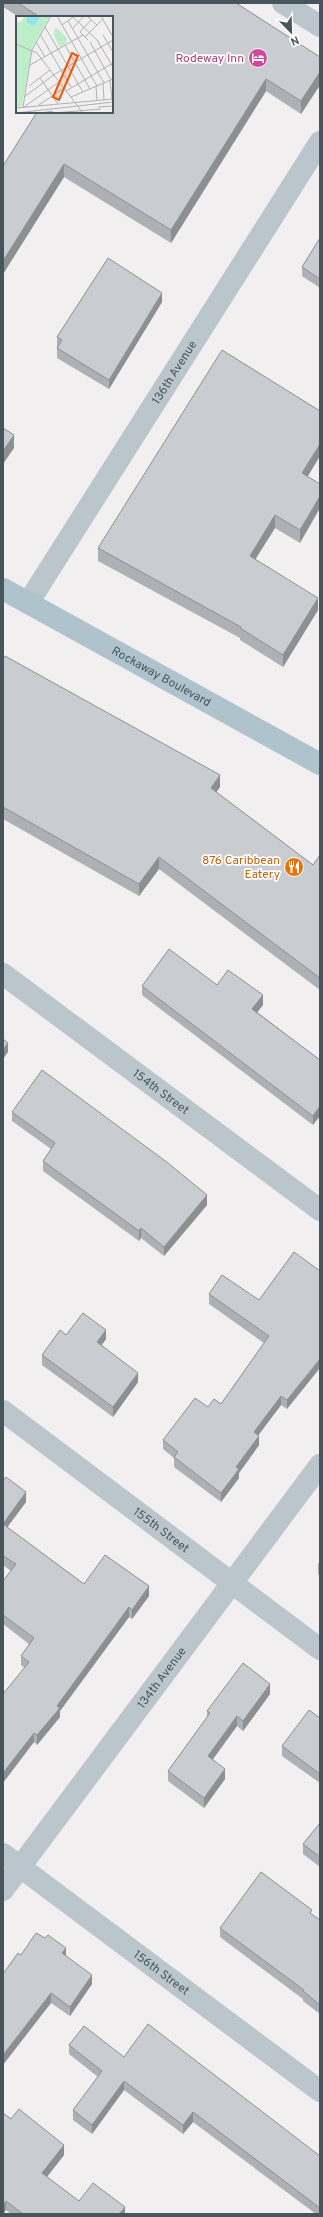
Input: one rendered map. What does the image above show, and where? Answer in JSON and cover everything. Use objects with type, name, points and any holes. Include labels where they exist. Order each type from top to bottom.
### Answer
[{"type":"main road","name":"Rockaway Boulevard","points":[[3,589],[320,764]]},
{"type":"street","points":[[283,3],[320,26]]},
{"type":"street","name":"136th Avenue","points":[[28,603],[320,142]]},
{"type":"street","name":"154th Street","points":[[3,974],[320,1210]]},
{"type":"street","name":"155th Street","points":[[3,1412],[320,1649]]},
{"type":"street","name":"134th Avenue","points":[[3,1890],[320,1465]]},
{"type":"street","name":"156th Street","points":[[3,1854],[320,2091]]},
{"type":"building","points":[[18,3],[236,3],[320,57],[320,72],[301,101],[266,79],[171,230],[64,164],[3,261],[3,166],[36,113],[113,113],[113,16],[38,16]]},
{"type":"building","points":[[320,238],[320,279],[302,267]]},
{"type":"building","points":[[108,258],[162,293],[109,380],[57,348],[62,340],[57,337]]},
{"type":"building","points":[[222,350],[320,411],[320,444],[302,473],[320,484],[320,496],[300,530],[275,515],[250,556],[318,598],[283,655],[240,628],[241,627],[98,548]]},
{"type":"building","points":[[3,428],[14,435],[3,451]]},
{"type":"building","points":[[5,656],[220,775],[211,788],[313,865],[320,855],[320,978],[159,857],[139,884],[3,807],[3,659]]},
{"type":"building","points":[[169,949],[217,985],[228,970],[263,995],[252,1009],[320,1060],[320,1106],[313,1116],[142,986]]},
{"type":"building","points":[[3,1039],[8,1043],[3,1050]]},
{"type":"building","points":[[42,1070],[168,1163],[207,1195],[164,1247],[141,1228],[139,1231],[43,1161],[55,1143],[12,1112]]},
{"type":"building","points":[[294,1252],[320,1271],[320,1359],[287,1400],[281,1396],[254,1432],[259,1436],[236,1467],[239,1469],[221,1493],[174,1457],[178,1452],[163,1440],[195,1398],[208,1407],[214,1399],[221,1404],[269,1336],[209,1294],[222,1275],[259,1300]]},
{"type":"building","points":[[83,1313],[106,1330],[97,1342],[138,1373],[113,1407],[42,1355],[60,1330],[66,1335]]},
{"type":"building","points":[[6,1477],[26,1492],[3,1524],[3,1481]]},
{"type":"building","points":[[3,1524],[84,1584],[105,1555],[149,1586],[132,1610],[129,1607],[57,1706],[60,1708],[37,1735],[34,1733],[3,1773],[3,1694],[29,1662],[21,1656],[34,1638],[3,1615],[3,1581],[16,1564],[3,1556]]},
{"type":"building","points":[[243,1663],[270,1684],[243,1721],[237,1716],[208,1756],[225,1769],[204,1798],[168,1771],[210,1713],[207,1711]]},
{"type":"building","points":[[309,1710],[320,1718],[320,1774],[282,1746]]},
{"type":"building","points":[[320,1823],[320,1857],[303,1844]]},
{"type":"building","points":[[261,1872],[312,1910],[310,1913],[320,1920],[320,2005],[303,1991],[304,1990],[220,1928]]},
{"type":"building","points":[[36,1933],[45,1938],[48,1935],[66,1948],[62,1953],[92,1975],[70,2007],[51,1993],[3,2055],[3,1974],[18,1953],[21,1955]]},
{"type":"building","points":[[148,2024],[320,2156],[320,2208],[193,2112],[183,2125],[124,2081],[92,2125],[73,2110],[102,2071],[69,2045],[84,2026],[124,2057]]},
{"type":"building","points":[[19,2109],[64,2145],[42,2173],[79,2201],[93,2183],[125,2207],[119,2214],[23,2214],[6,2201],[4,2204],[3,2203],[3,2113],[11,2119]]},
{"type":"place","name":"Rodeway Inn","points":[[258,58]]},
{"type":"place","name":"876 Caribbean Eatery","points":[[294,867]]}]
